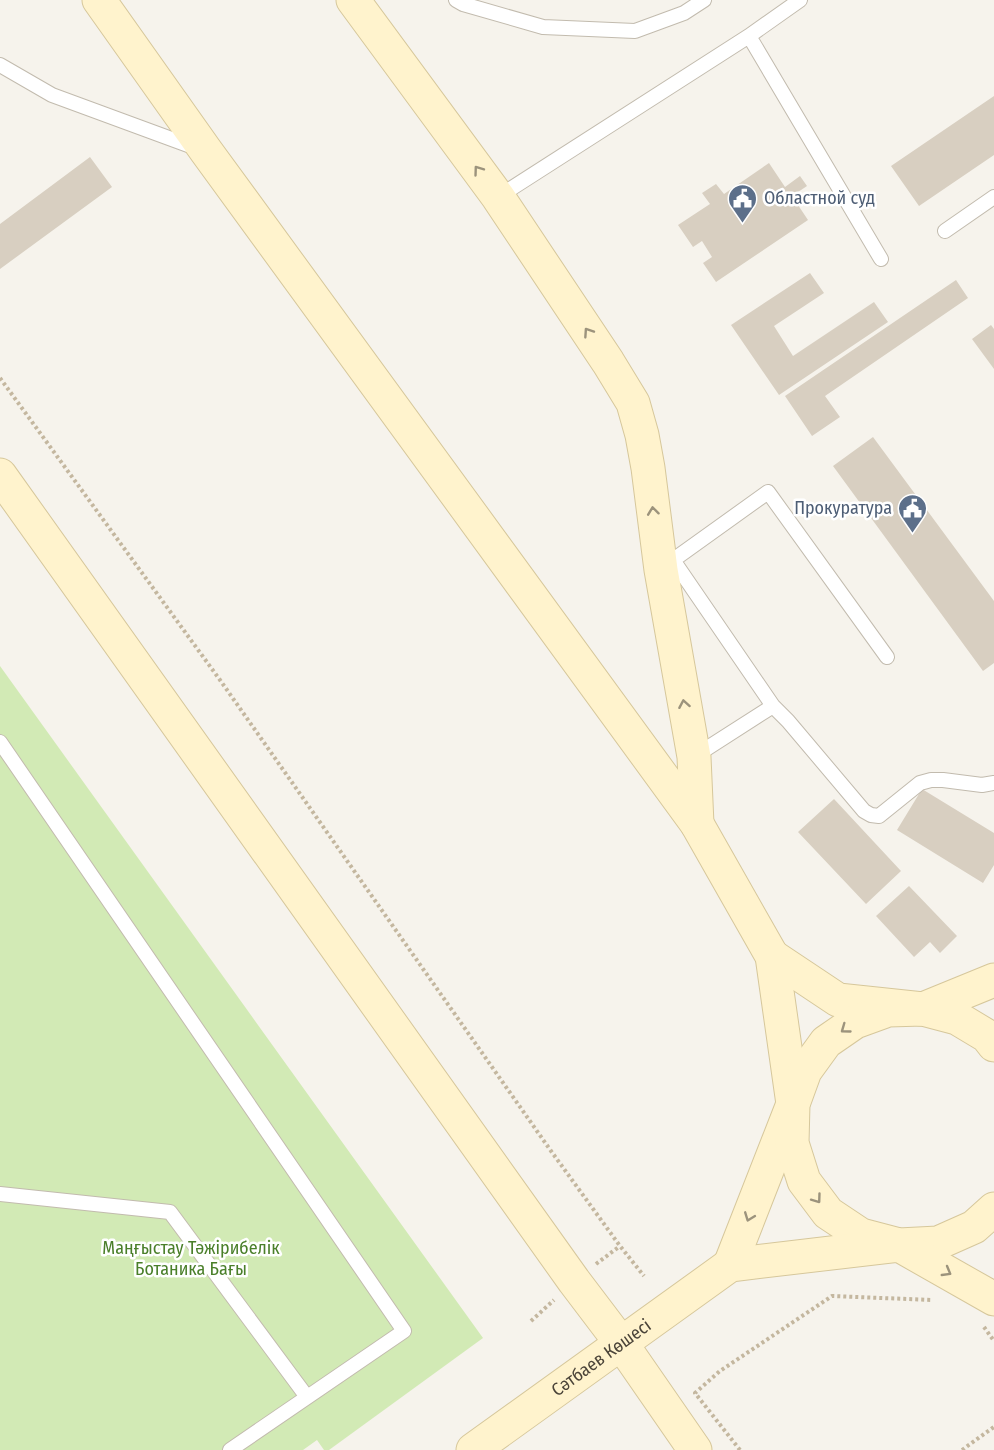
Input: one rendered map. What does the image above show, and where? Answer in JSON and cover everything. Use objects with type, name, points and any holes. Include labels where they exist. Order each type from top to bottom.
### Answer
[{"type":"main road","points":[[99,0],[206,152],[697,824],[772,956],[793,1104],[792,1143],[804,1181],[828,1213],[861,1235],[899,1245],[938,1243],[974,1227],[994,1209]]},
{"type":"main road","points":[[353,0],[498,197],[633,403],[642,435],[667,565],[693,757],[697,824]]},
{"type":"main road","points":[[0,476],[560,1262],[621,1343],[695,1450]]},
{"type":"main road","points":[[772,956],[838,1000],[923,1009],[957,1018],[987,1036],[994,1045]]},
{"type":"main road","points":[[729,1265],[805,1071],[826,1042],[855,1022],[888,1010],[923,1009],[994,980]]},
{"type":"main road","points":[[899,1245],[988,1310]]},
{"type":"main road","name":"Сәтбаев Көшесі","points":[[472,1450],[729,1265],[899,1245]]},
{"type":"lane","points":[[456,0],[543,27],[635,31],[684,13],[704,0]]},
{"type":"lane","points":[[498,197],[749,36],[795,1]]},
{"type":"lane","points":[[749,36],[881,259]]},
{"type":"lane","points":[[0,65],[52,95],[206,152]]},
{"type":"lane","points":[[945,231],[994,197]]},
{"type":"lane","points":[[887,657],[768,492],[667,565],[773,706],[864,811],[879,816],[920,783],[931,780],[982,785],[994,783]]},
{"type":"lane","points":[[693,757],[773,706]]},
{"type":"lane","points":[[0,742],[404,1331],[230,1450]]},
{"type":"lane","points":[[0,1194],[170,1212],[307,1397]]},
{"type":"path","points":[[0,378],[220,680],[551,1151],[644,1276]]},
{"type":"path","points":[[740,1450],[695,1394],[720,1371],[832,1296],[929,1299],[940,1302]]},
{"type":"path","points":[[988,1310],[994,1341]]},
{"type":"path","points":[[962,1450],[994,1427]]},
{"type":"green space","name":"Маңғыстау Тәжірибелік Ботаника Бағы","points":[[0,666],[483,1338],[329,1450],[324,1450],[317,1440],[303,1450],[0,1450]]},
{"type":"building","points":[[994,96],[994,155],[919,206],[891,166]]},
{"type":"building","points":[[90,157],[112,187],[0,269],[0,224]]},
{"type":"building","name":"Областной суд","points":[[769,163],[785,187],[800,176],[807,186],[792,196],[808,220],[716,282],[703,263],[712,257],[702,241],[693,247],[678,225],[710,204],[702,193],[716,184],[724,194]]},
{"type":"building","points":[[810,273],[824,293],[774,326],[793,356],[874,302],[888,322],[779,395],[731,325]]},
{"type":"building","points":[[956,280],[968,298],[825,396],[840,417],[812,436],[785,396]]},
{"type":"building","points":[[991,325],[994,329],[994,369],[972,339]]},
{"type":"building","name":"Прокуратура","points":[[873,437],[994,601],[994,663],[983,671],[833,466]]},
{"type":"building","points":[[922,789],[994,833],[994,865],[983,883],[897,830]]},
{"type":"building","points":[[834,799],[901,871],[866,904],[798,832]]},
{"type":"building","points":[[909,886],[957,936],[940,953],[930,942],[914,957],[876,916]]},
{"type":"place","name":"Областной суд","points":[[743,224]]},
{"type":"place","name":"Прокуратура","points":[[913,534]]}]
